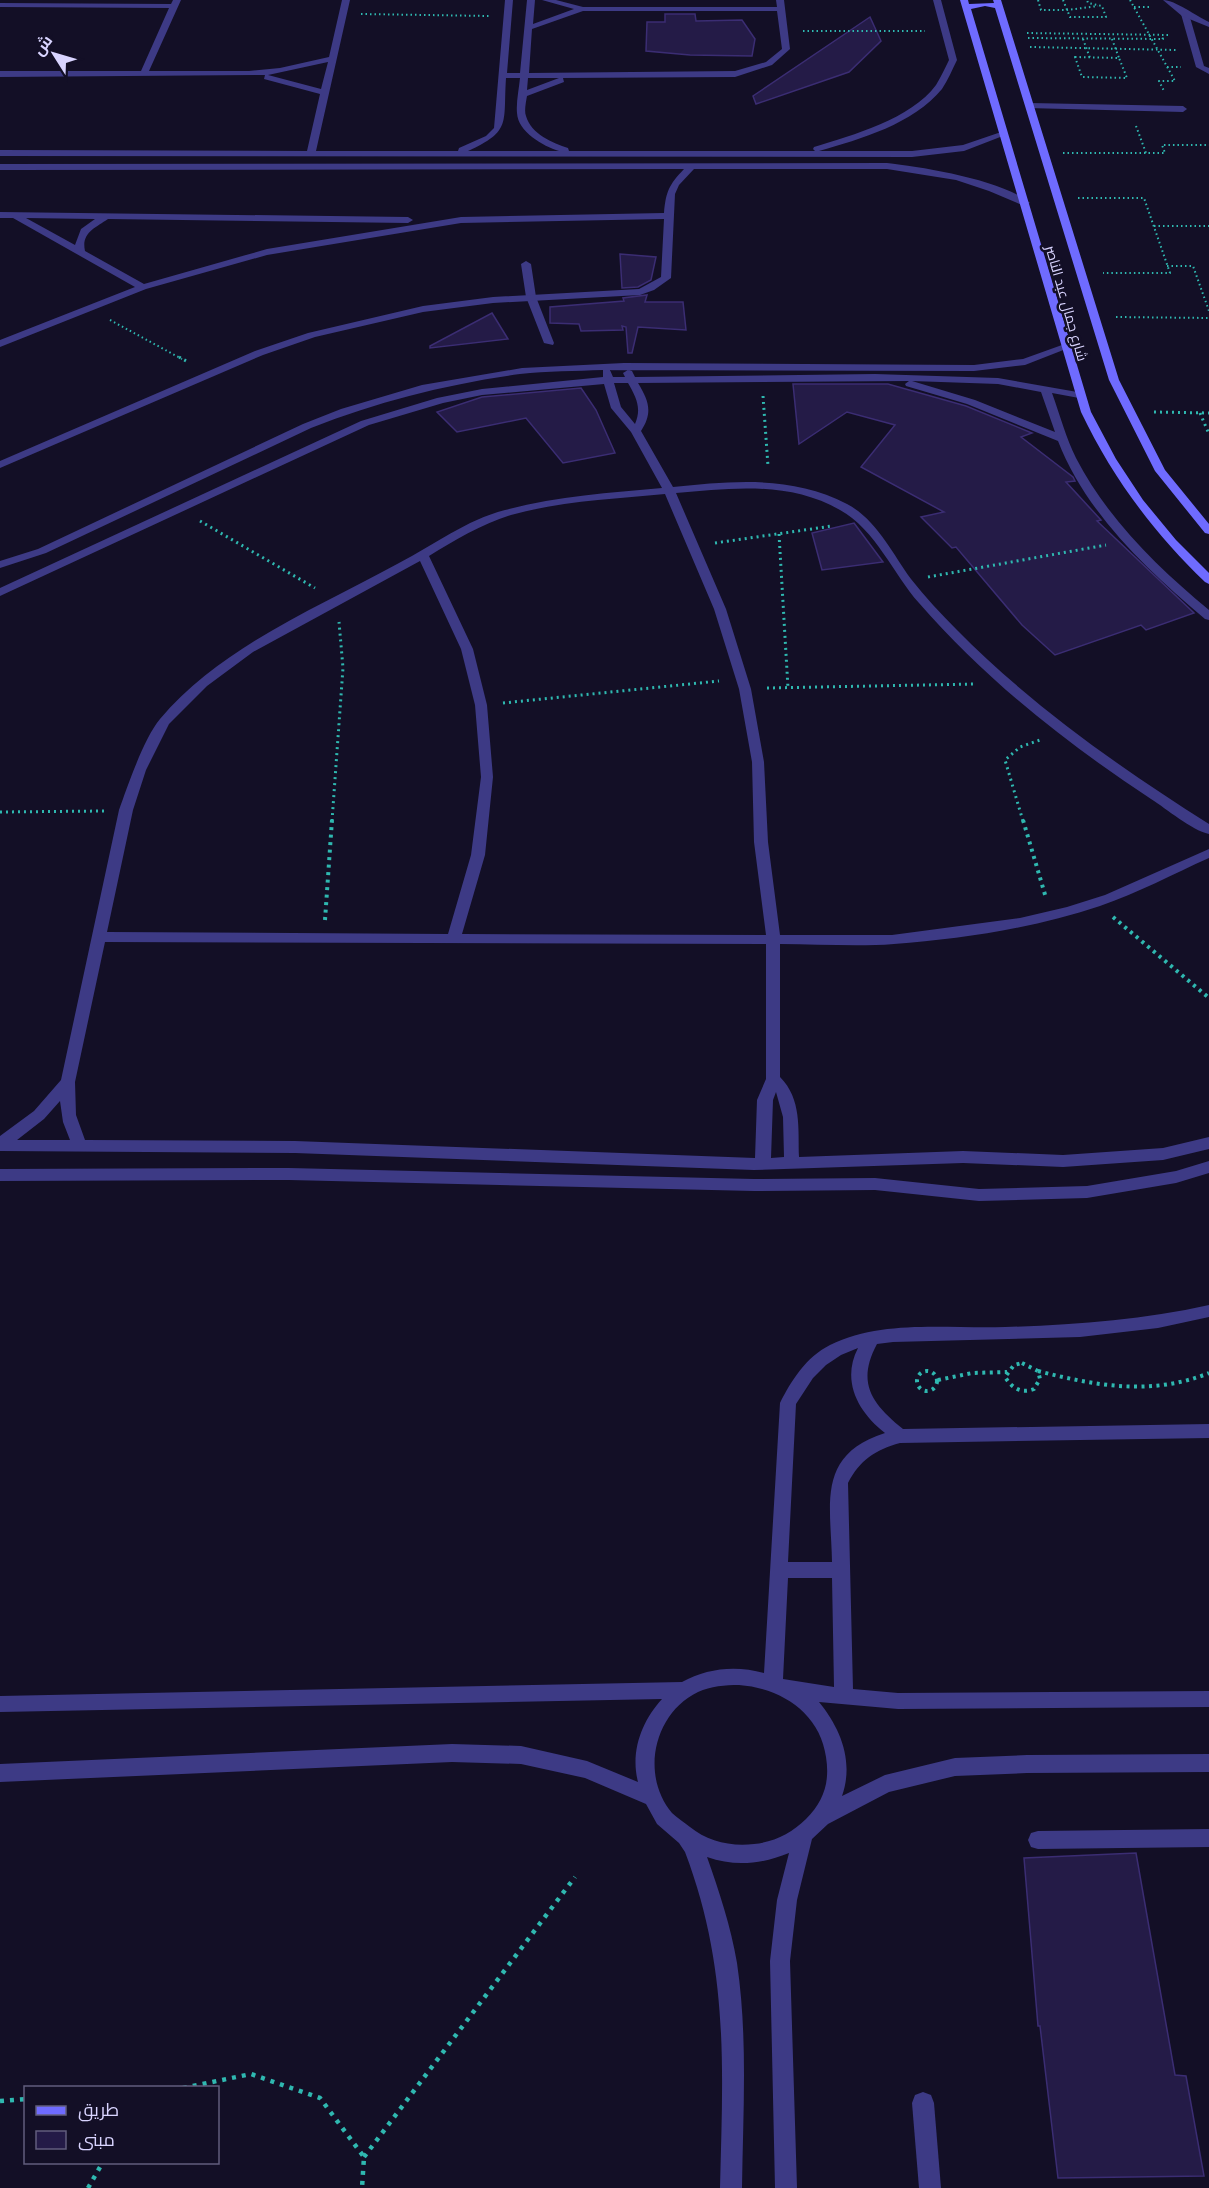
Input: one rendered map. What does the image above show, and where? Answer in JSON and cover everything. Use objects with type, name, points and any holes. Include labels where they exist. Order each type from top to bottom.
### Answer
[{"type":"main road","points":[[965,3],[978,5],[998,3]]},
{"type":"main road","name":"شارع جمال عبد الناصر","points":[[965,3],[1079,395],[1098,440],[1134,497],[1157,527],[1209,580]]},
{"type":"main road","name":"شارع جمال عبد الناصر","points":[[998,3],[1114,380],[1160,471],[1209,531]]},
{"type":"street","points":[[311,153],[346,0]]},
{"type":"street","points":[[449,153],[472,147],[489,138],[498,128],[509,0]]},
{"type":"street","points":[[531,0],[529,28],[533,63],[525,76],[522,115],[528,128],[538,138],[556,147],[580,154]]},
{"type":"street","points":[[502,76],[735,74],[760,69],[778,60],[786,50],[781,4],[583,9],[546,0]]},
{"type":"street","points":[[803,153],[862,136],[908,113],[939,87],[952,60],[937,0]]},
{"type":"street","points":[[1167,0],[1185,14],[1209,25]]},
{"type":"street","points":[[0,5],[176,3],[144,74]]},
{"type":"street","points":[[529,28],[583,9]]},
{"type":"street","points":[[1185,14],[1200,66],[1209,71]]},
{"type":"street","points":[[0,74],[249,74],[298,68],[333,58]]},
{"type":"street","points":[[533,63],[572,76]]},
{"type":"street","points":[[249,74],[286,81],[325,93]]},
{"type":"street","points":[[523,95],[572,76]]},
{"type":"street","points":[[1030,106],[1183,109]]},
{"type":"street","points":[[0,153],[885,154],[947,151],[986,142],[1004,134]]},
{"type":"street","points":[[227,167],[232,153]]},
{"type":"street","points":[[885,154],[887,166]]},
{"type":"street","points":[[0,465],[280,346],[367,321],[423,309],[531,297],[640,292],[660,284],[666,278],[668,216],[665,186],[644,166]]},
{"type":"street","points":[[665,186],[683,175],[692,166]]},
{"type":"street","points":[[0,167],[887,166],[938,173],[976,182],[1025,203]]},
{"type":"street","points":[[0,215],[106,218],[461,220],[668,216]]},
{"type":"street","points":[[14,215],[143,287]]},
{"type":"street","points":[[81,253],[80,238],[94,223],[106,218]]},
{"type":"street","points":[[0,344],[143,287],[204,268],[267,252],[461,220]]},
{"type":"street","points":[[526,264],[531,297],[549,343]]},
{"type":"street","points":[[0,565],[42,551],[307,426],[345,411],[426,387],[522,371],[605,366],[974,368],[1017,363],[1047,356],[1066,347]]},
{"type":"street","points":[[605,366],[612,400],[616,408],[636,432],[669,490],[691,546],[720,609],[744,684],[758,762],[761,842],[773,938],[773,1079],[765,1100],[763,1163]]},
{"type":"street","points":[[624,366],[642,398],[646,412],[644,422],[636,432]]},
{"type":"street","points":[[948,368],[951,379]]},
{"type":"street","points":[[0,592],[330,438],[402,411],[482,392],[609,380],[875,377],[998,381],[1079,395]]},
{"type":"street","points":[[875,377],[971,402],[1062,439]]},
{"type":"street","points":[[1046,388],[1062,439],[1084,482],[1100,505],[1170,583],[1209,616]]},
{"type":"street","points":[[80,1145],[72,1130],[68,1114],[68,1082],[126,810],[140,770],[164,722],[202,683],[249,649],[423,555],[460,532],[506,513],[558,501],[740,484],[769,485],[823,498],[846,508],[864,521],[906,581],[952,632],[1006,684],[1072,737],[1146,790],[1209,831]]},
{"type":"street","points":[[423,555],[467,649],[481,705],[487,777],[478,855],[454,938]]},
{"type":"street","points":[[99,936],[892,940],[947,935],[1051,916],[1097,903],[1209,853]]},
{"type":"street","points":[[773,1079],[782,1087],[788,1098],[792,1162]]},
{"type":"street","points":[[0,1144],[39,1115],[68,1082]]},
{"type":"street","points":[[0,1144],[295,1147],[763,1163],[963,1157],[1063,1161],[1163,1154],[1209,1143]]},
{"type":"street","points":[[811,1162],[812,1185]]},
{"type":"street","points":[[0,1175],[289,1174],[754,1185],[874,1185],[979,1195],[1087,1192],[1176,1177],[1209,1167]]},
{"type":"street","points":[[781,1685],[779,1570],[788,1403],[806,1373],[835,1350],[873,1337],[1069,1332],[1137,1324],[1209,1311]]},
{"type":"street","points":[[873,1337],[861,1355],[857,1377],[864,1399],[879,1420],[900,1436]]},
{"type":"street","points":[[844,1697],[839,1483],[850,1460],[872,1443],[900,1436],[1209,1431]]},
{"type":"street","points":[[779,1570],[841,1570]]},
{"type":"street","points":[[0,1704],[684,1690],[712,1679],[743,1676],[844,1697],[898,1701],[1209,1699]]},
{"type":"street","points":[[781,1685],[818,1713],[836,1746],[838,1783],[822,1817]]},
{"type":"street","points":[[684,1690],[655,1719],[643,1757],[651,1797],[666,1821],[689,1839],[717,1851],[747,1854],[777,1850],[803,1836],[822,1817],[885,1784],[955,1767],[1028,1764],[1209,1763]]},
{"type":"street","points":[[0,1773],[452,1753],[520,1755],[587,1770],[651,1797]]},
{"type":"street","points":[[786,2188],[780,1961],[787,1900],[803,1836]]},
{"type":"street","points":[[1038,1840],[1209,1838]]},
{"type":"street","points":[[689,1839],[713,1902],[726,1964],[732,2031],[731,2188]]},
{"type":"street","points":[[923,2103],[930,2188]]},
{"type":"path","points":[[1038,0],[1041,10],[1102,6]]},
{"type":"path","points":[[1063,0],[1070,17],[1106,17],[1102,6]]},
{"type":"path","points":[[1087,0],[1088,3],[1102,6]]},
{"type":"path","points":[[1130,0],[1175,81]]},
{"type":"path","points":[[343,14],[508,16]]},
{"type":"path","points":[[784,31],[944,31]]},
{"type":"path","points":[[1122,35],[1123,39]]},
{"type":"path","points":[[1009,39],[1122,35],[1191,38]]},
{"type":"path","points":[[1009,39],[1163,39],[1161,35]]},
{"type":"path","points":[[1009,39],[1087,48],[1159,49]]},
{"type":"path","points":[[1083,39],[1090,58]]},
{"type":"path","points":[[1112,39],[1127,78],[1082,77],[1075,57],[1119,58]]},
{"type":"path","points":[[1130,108],[1146,153]]},
{"type":"path","points":[[1044,153],[1165,153],[1162,145],[1209,145]]},
{"type":"path","points":[[1058,198],[1144,198],[1170,273],[1081,273]]},
{"type":"path","points":[[1154,226],[1209,226]]},
{"type":"path","points":[[1167,266],[1193,266],[1209,311]]},
{"type":"path","points":[[88,309],[210,374]]},
{"type":"path","points":[[1095,317],[1209,318]]},
{"type":"path","points":[[762,379],[769,485]]},
{"type":"path","points":[[1129,411],[1209,414]]},
{"type":"path","points":[[1200,413],[1209,434]]},
{"type":"path","points":[[178,508],[337,601],[343,668],[323,937]]},
{"type":"path","points":[[691,546],[864,521]]},
{"type":"path","points":[[779,534],[788,688]]},
{"type":"path","points":[[906,581],[1130,540]]},
{"type":"path","points":[[481,705],[744,684],[788,688],[1006,684]]},
{"type":"path","points":[[1051,916],[1005,760],[1020,747],[1043,738],[1072,737]]},
{"type":"path","points":[[0,812],[126,810]]},
{"type":"path","points":[[1097,903],[1209,998]]},
{"type":"path","points":[[1038,1371],[1041,1378],[1039,1385],[1025,1392],[1016,1390],[1008,1384],[1005,1377],[1014,1365],[1022,1363],[1038,1371],[1075,1381],[1113,1387],[1150,1387],[1186,1382],[1209,1373]]},
{"type":"path","points":[[938,1380],[983,1370],[1007,1372]]},
{"type":"path","points":[[926,1371],[935,1374],[938,1380],[936,1387],[928,1390],[920,1387],[915,1381],[918,1374],[926,1371]]},
{"type":"path","points":[[362,2188],[364,2157],[575,1877]]},
{"type":"path","points":[[193,2086],[251,2074],[320,2098],[364,2157]]},
{"type":"path","points":[[0,2101],[24,2099]]},
{"type":"path","points":[[88,2188],[102,2164]]},
{"type":"building","points":[[665,14],[695,14],[696,21],[742,20],[755,39],[752,56],[690,55],[646,51],[647,22],[665,22]]},
{"type":"building","points":[[870,17],[881,41],[849,72],[756,104],[753,96]]},
{"type":"building","points":[[620,254],[656,257],[651,280],[638,287],[622,288]]},
{"type":"building","points":[[647,295],[645,302],[683,302],[686,330],[638,327],[632,353],[628,353],[626,327],[622,326],[623,330],[581,331],[579,324],[550,323],[550,307],[624,301],[623,298]]},
{"type":"building","points":[[492,313],[508,339],[430,348],[430,346]]},
{"type":"building","points":[[793,384],[888,384],[966,406],[1032,433],[1021,437],[1073,477],[1075,481],[1066,482],[1101,520],[1097,521],[1194,613],[1146,630],[1141,625],[1055,655],[1022,625],[956,547],[952,548],[921,517],[944,512],[861,467],[895,425],[847,412],[799,444]]},
{"type":"building","points":[[581,388],[596,410],[615,453],[563,463],[526,418],[457,432],[437,412],[482,397]]},
{"type":"building","points":[[854,523],[883,562],[822,570],[812,533]]},
{"type":"building","points":[[1136,1853],[1175,2075],[1186,2076],[1204,2176],[1058,2178],[1040,2026],[1038,2026],[1024,1858]]}]
